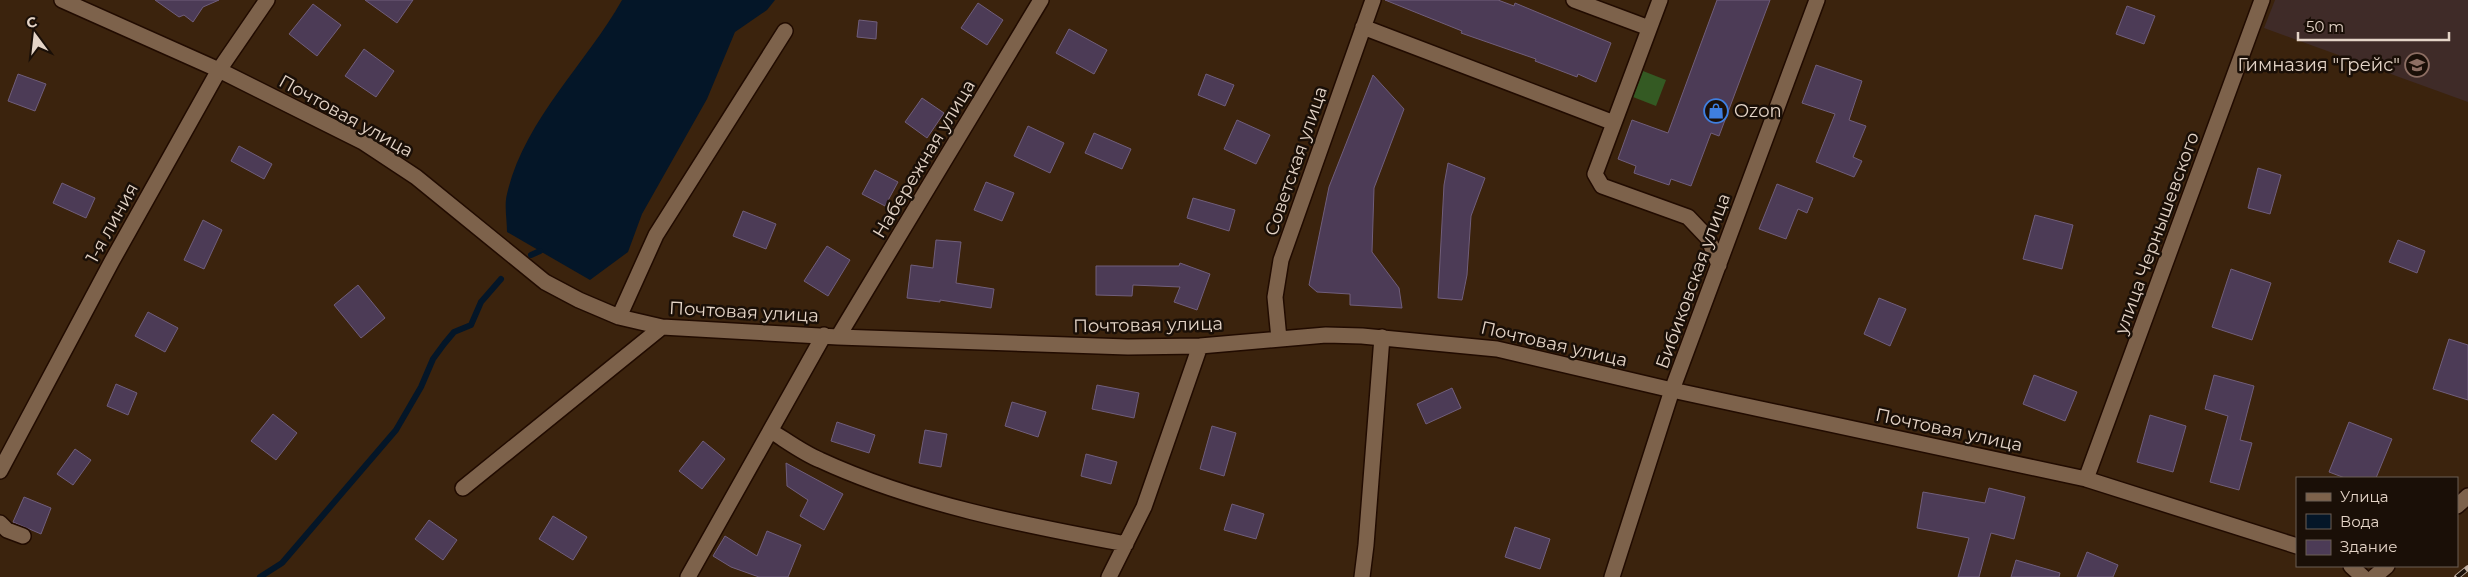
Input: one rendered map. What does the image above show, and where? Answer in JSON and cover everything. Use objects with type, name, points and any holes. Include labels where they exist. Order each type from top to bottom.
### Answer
[{"type":"street","name":"Почтовая улица","points":[[62,0],[219,70],[363,142],[416,177],[545,282],[579,300],[619,317],[662,327],[831,336],[1128,347],[1200,346],[1326,335],[1382,337],[1497,348],[1672,390],[2086,479],[2296,546]]},
{"type":"street","name":"1-я линия","points":[[0,471],[112,261],[219,70],[267,0]]},
{"type":"street","name":"Набережная улица","points":[[688,577],[771,431],[1041,0]]},
{"type":"street","name":"Советская улица","points":[[1279,339],[1275,297],[1281,260],[1373,0]]},
{"type":"street","points":[[1574,0],[1649,28]]},
{"type":"street","points":[[1660,0],[1596,174],[1602,186],[1688,217],[1708,238],[1718,265]]},
{"type":"street","name":"Бибиковская улица","points":[[1612,577],[1672,390],[1817,0]]},
{"type":"street","name":"улица Чернышевского","points":[[2086,479],[2262,0]]},
{"type":"street","points":[[1363,27],[1614,123]]},
{"type":"street","points":[[619,317],[656,235],[785,31]]},
{"type":"street","points":[[462,488],[662,327]]},
{"type":"street","points":[[1362,577],[1382,337]]},
{"type":"street","points":[[1109,577],[1144,507],[1200,346]]},
{"type":"street","points":[[771,431],[818,460],[876,483],[1032,526],[1126,544]]},
{"type":"street","points":[[2458,505],[2468,496]]},
{"type":"street","points":[[0,523],[7,530],[23,536]]},
{"type":"street","points":[[2352,567],[2363,577]]},
{"type":"street","points":[[2374,577],[2386,567]]},
{"type":"shaded area","name":"Гимназия \"Грейс\"","points":[[2275,0],[2468,0],[2468,102],[2264,28]]},
{"type":"green space","points":[[1643,71],[1666,80],[1656,106],[1633,97]]},
{"type":"water","points":[[622,0],[775,0],[767,10],[735,32],[707,99],[642,214],[628,252],[590,280],[507,232],[506,198],[515,167],[541,117]]},
{"type":"building","points":[[155,0],[219,0],[203,7],[193,22],[184,15],[179,17]]},
{"type":"building","points":[[365,0],[413,0],[397,23]]},
{"type":"building","points":[[1385,0],[1498,0],[1514,6],[1515,3],[1611,43],[1596,82],[1578,74],[1577,77],[1535,61],[1536,59],[1461,33],[1462,31]]},
{"type":"building","points":[[1717,0],[1770,0],[1719,136],[1711,133],[1691,186],[1671,179],[1669,185],[1634,173],[1636,166],[1618,159],[1632,120],[1668,133]]},
{"type":"building","points":[[978,3],[1003,20],[987,45],[961,28]]},
{"type":"building","points":[[313,4],[341,25],[317,56],[289,34]]},
{"type":"building","points":[[2127,6],[2155,16],[2144,44],[2116,34]]},
{"type":"building","points":[[859,20],[877,22],[876,39],[857,37]]},
{"type":"building","points":[[1069,29],[1107,50],[1094,74],[1056,53]]},
{"type":"building","points":[[364,49],[394,71],[376,97],[345,76]]},
{"type":"building","points":[[1816,65],[1862,81],[1849,120],[1866,126],[1853,157],[1862,161],[1854,177],[1816,162],[1835,114],[1802,103]]},
{"type":"building","points":[[18,74],[46,84],[35,111],[8,101]]},
{"type":"building","points":[[1206,74],[1234,85],[1225,106],[1198,95]]},
{"type":"building","points":[[1373,75],[1404,109],[1374,188],[1372,252],[1399,288],[1402,308],[1350,305],[1350,294],[1317,292],[1309,285],[1329,187]]},
{"type":"building","points":[[922,98],[944,113],[927,138],[905,122]]},
{"type":"building","points":[[1237,120],[1270,135],[1256,164],[1224,149]]},
{"type":"building","points":[[1028,126],[1064,143],[1050,173],[1014,156]]},
{"type":"building","points":[[1094,133],[1131,149],[1122,169],[1085,153]]},
{"type":"building","points":[[239,146],[272,164],[264,179],[231,161]]},
{"type":"building","points":[[1448,163],[1485,178],[1471,216],[1467,275],[1462,300],[1438,298],[1444,185]]},
{"type":"building","points":[[2258,168],[2281,175],[2270,214],[2248,208]]},
{"type":"building","points":[[875,170],[898,182],[885,206],[862,194]]},
{"type":"building","points":[[986,182],[1014,193],[1002,221],[974,210]]},
{"type":"building","points":[[62,183],[95,198],[86,218],[53,203]]},
{"type":"building","points":[[1777,184],[1813,198],[1807,213],[1798,209],[1786,239],[1759,229]]},
{"type":"building","points":[[1193,198],[1235,210],[1229,231],[1187,218]]},
{"type":"building","points":[[743,211],[776,224],[766,249],[733,236]]},
{"type":"building","points":[[2035,215],[2073,225],[2062,269],[2023,259]]},
{"type":"building","points":[[203,220],[222,230],[204,269],[184,260]]},
{"type":"building","points":[[936,240],[961,242],[956,283],[994,289],[991,308],[940,300],[940,302],[907,298],[911,265],[933,268]]},
{"type":"building","points":[[2398,240],[2425,251],[2417,273],[2389,262]]},
{"type":"building","points":[[827,246],[850,260],[828,296],[804,281]]},
{"type":"building","points":[[1180,263],[1210,274],[1197,310],[1174,302],[1180,287],[1133,285],[1132,296],[1096,295],[1096,266],[1179,266]]},
{"type":"building","points":[[2231,269],[2271,283],[2252,340],[2212,327]]},
{"type":"building","points":[[358,285],[385,318],[361,338],[334,305]]},
{"type":"building","points":[[1879,298],[1906,309],[1890,346],[1864,334]]},
{"type":"building","points":[[148,312],[178,328],[165,352],[135,336]]},
{"type":"building","points":[[2449,339],[2468,345],[2468,400],[2433,389]]},
{"type":"building","points":[[2034,375],[2077,392],[2065,421],[2023,404]]},
{"type":"building","points":[[2214,375],[2254,386],[2240,440],[2252,443],[2239,490],[2210,482],[2228,416],[2205,409]]},
{"type":"building","points":[[116,384],[137,393],[128,415],[107,406]]},
{"type":"building","points":[[1097,385],[1139,393],[1134,418],[1092,409]]},
{"type":"building","points":[[1452,388],[1461,408],[1426,424],[1417,404]]},
{"type":"building","points":[[1012,402],[1046,412],[1038,437],[1005,426]]},
{"type":"building","points":[[273,414],[297,433],[276,460],[251,441]]},
{"type":"building","points":[[2150,415],[2186,426],[2173,472],[2137,462]]},
{"type":"building","points":[[837,422],[875,435],[869,453],[831,441]]},
{"type":"building","points":[[2349,422],[2392,439],[2376,477],[2342,477],[2329,472]]},
{"type":"building","points":[[1212,426],[1236,433],[1224,476],[1200,469]]},
{"type":"building","points":[[925,430],[947,434],[941,467],[919,463]]},
{"type":"building","points":[[703,441],[725,459],[702,489],[679,471]]},
{"type":"building","points":[[75,449],[91,460],[73,485],[57,474]]},
{"type":"building","points":[[1086,454],[1117,462],[1111,484],[1081,476]]},
{"type":"building","points":[[786,463],[843,494],[824,530],[800,516],[808,500],[787,486]]},
{"type":"building","points":[[1989,488],[2025,497],[2014,539],[1991,533],[1979,577],[1958,577],[1969,538],[1917,528],[1923,492],[1985,503]]},
{"type":"building","points":[[24,497],[51,508],[41,534],[13,522]]},
{"type":"building","points":[[1232,504],[1264,514],[1256,539],[1224,530]]},
{"type":"building","points":[[553,516],[587,537],[573,560],[539,539]]},
{"type":"building","points":[[429,520],[457,540],[443,560],[415,539]]},
{"type":"building","points":[[1515,527],[1550,539],[1540,569],[1505,557]]},
{"type":"building","points":[[767,531],[801,545],[788,577],[759,577],[731,567],[713,556],[725,536],[757,556]]},
{"type":"building","points":[[2087,552],[2118,565],[2113,577],[2077,577]]},
{"type":"building","points":[[2016,560],[2060,573],[2059,577],[2011,577]]},
{"type":"waterway","points":[[531,255],[540,251]]},
{"type":"waterway","points":[[260,577],[282,563],[396,430],[421,387],[433,359],[454,332],[471,325],[481,302],[501,279]]},
{"type":"railway","points":[[2457,577],[2468,568]]},
{"type":"place","name":"Гимназия \"Грейс\"","points":[[2417,65]]},
{"type":"place","name":"Ozon","points":[[1716,111]]}]
